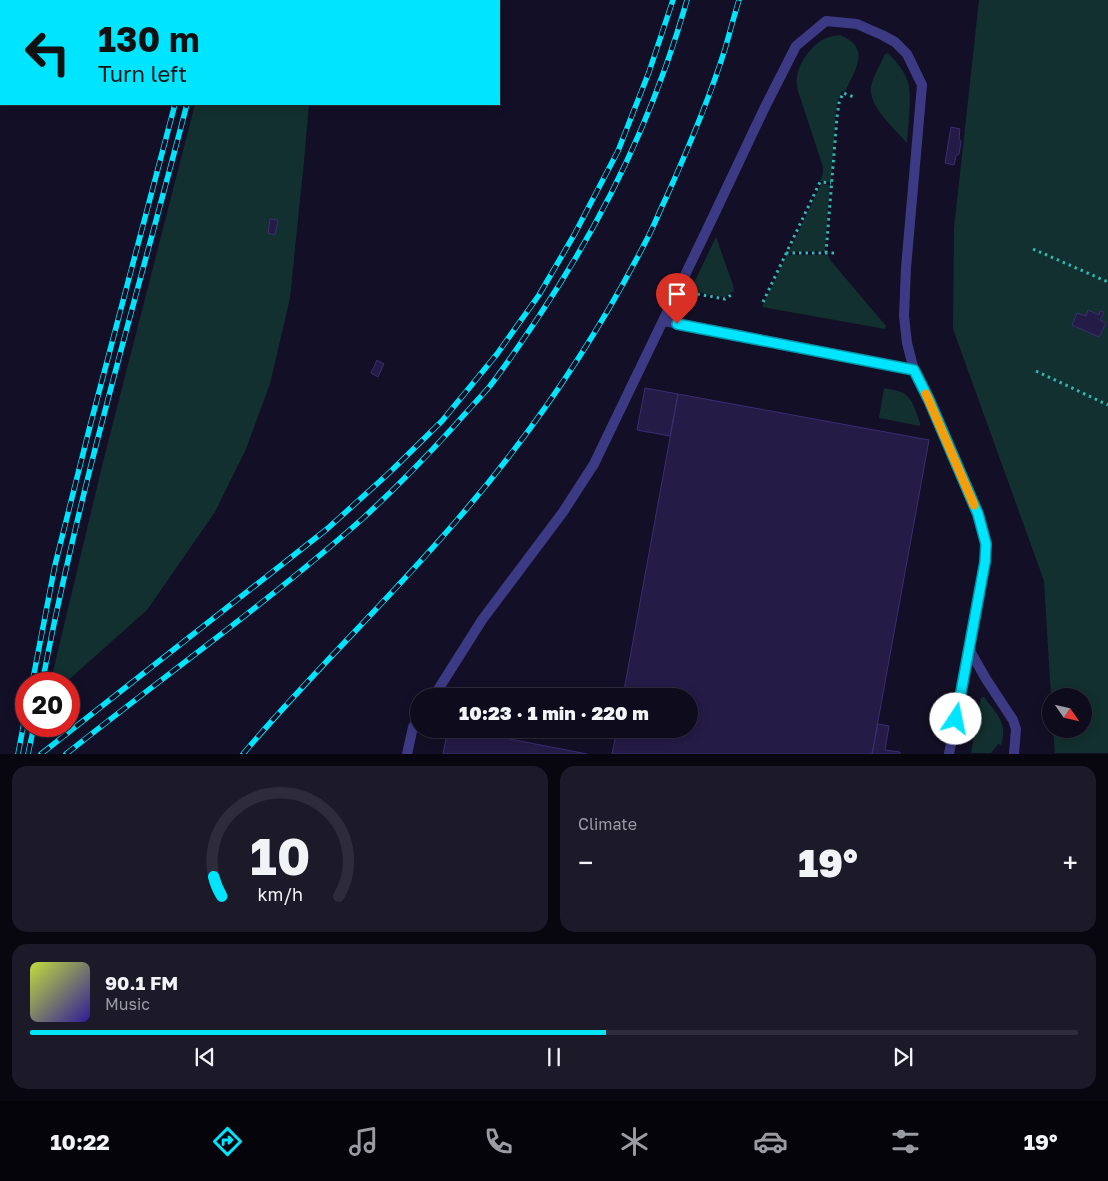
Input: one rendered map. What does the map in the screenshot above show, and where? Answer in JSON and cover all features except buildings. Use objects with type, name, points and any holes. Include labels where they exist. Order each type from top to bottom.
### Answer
[{"type":"lane","points":[[439,688],[482,620],[563,512],[594,464],[664,321],[764,107],[796,46],[826,21],[857,24],[895,42],[907,54],[922,85],[906,268],[904,316],[907,343],[914,370],[929,400],[978,514],[986,544],[985,562],[949,754]]},
{"type":"lane","points":[[664,321],[914,370]]},
{"type":"lane","points":[[969,649],[1013,720],[1016,729],[1014,754]]},
{"type":"lane","points":[[407,754],[411,738]]},
{"type":"path","points":[[826,253],[839,103],[843,93],[854,97]]},
{"type":"path","points":[[763,302],[820,182],[831,184]]},
{"type":"path","points":[[1033,249],[1108,282]]},
{"type":"path","points":[[786,253],[838,253]]},
{"type":"path","points":[[691,292],[725,299],[731,295]]},
{"type":"path","points":[[1036,371],[1108,404]]},
{"type":"green space","points":[[979,0],[1108,0],[1108,753],[1055,753],[1054,738],[1092,738],[1092,688],[1050,688],[1044,581],[953,329],[954,228]]},
{"type":"green space","points":[[840,35],[850,40],[856,46],[858,60],[845,92],[842,91],[836,109],[831,182],[820,181],[823,167],[798,91],[798,74],[805,57],[817,43],[826,38]]},
{"type":"green space","points":[[888,53],[905,74],[908,82],[910,103],[907,143],[883,117],[871,94],[873,79],[885,54]]},
{"type":"green space","points":[[195,105],[309,105],[290,298],[270,384],[246,449],[215,512],[147,610],[77,672],[53,672],[103,462]]},
{"type":"green space","points":[[821,184],[830,185],[825,251],[789,252]]},
{"type":"green space","points":[[716,237],[733,285],[734,292],[731,292],[726,297],[690,291]]},
{"type":"green space","points":[[787,255],[828,255],[886,326],[885,329],[762,307]]},
{"type":"green space","points":[[884,388],[901,392],[908,397],[920,426],[879,418]]},
{"type":"green space","points":[[984,697],[1000,719],[1003,737],[1001,745],[998,744],[991,753],[971,753],[981,698]]},
{"type":"railway","points":[[41,754],[327,529],[389,473],[442,421],[497,354],[539,295],[574,235],[618,151],[649,72],[673,0]]},
{"type":"railway","points":[[66,754],[289,581],[361,520],[421,461],[490,386],[563,279],[606,203],[660,83],[687,0]]},
{"type":"railway","points":[[243,754],[463,513],[515,449],[563,382],[628,276],[652,229],[705,106],[719,68],[739,0]]},
{"type":"railway","points":[[34,672],[55,565],[175,105]]},
{"type":"railway","points":[[44,672],[73,538],[91,465],[187,105]]},
{"type":"railway","points":[[18,754],[21,737]]},
{"type":"railway","points":[[28,754],[32,737]]},
{"type":"slow traffic","points":[[926,394],[974,505]]},
{"type":"route","points":[[677,324],[752,337],[914,370],[929,400],[978,514],[986,544],[985,562],[956,719]]}]
